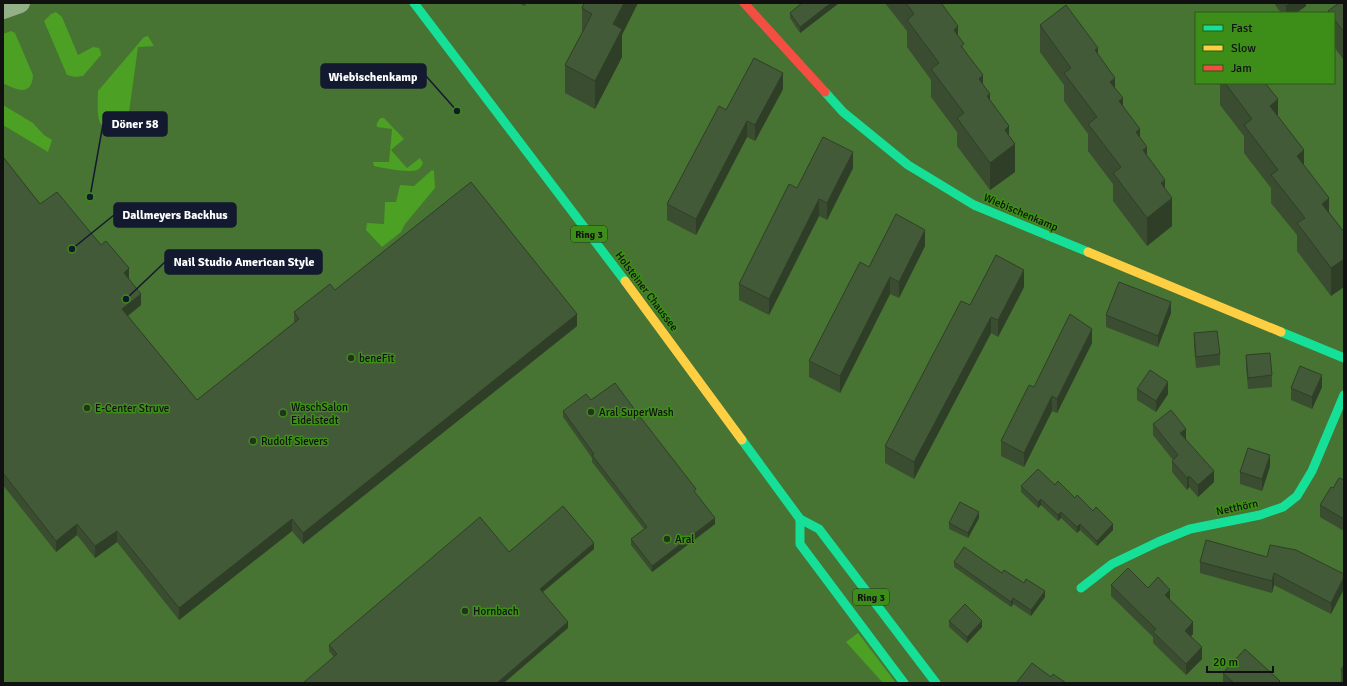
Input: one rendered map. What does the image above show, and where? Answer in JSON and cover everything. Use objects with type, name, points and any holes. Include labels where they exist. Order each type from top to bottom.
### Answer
[{"type":"main road","name":"Holsteiner Chaussee","points":[[414,3],[650,314],[800,519],[819,528],[936,683]]},
{"type":"main road","name":"Wiebischenkamp","points":[[744,3],[844,112],[908,165],[974,205],[1344,358]]},
{"type":"main road","name":"Netthörn","points":[[1081,588],[1112,564],[1190,529],[1260,515],[1283,507],[1297,496],[1312,471],[1344,395]]},
{"type":"main road","name":"Ring 3","points":[[800,519],[800,544],[904,683]]},
{"type":"street","points":[[3,9],[20,3]]},
{"type":"green space","points":[[56,12],[62,17],[78,55],[93,47],[99,48],[101,55],[83,76],[75,77],[67,75],[44,21],[51,14]]},
{"type":"green space","points":[[11,31],[15,33],[33,75],[30,87],[22,90],[13,88],[3,83],[3,34]]},
{"type":"green space","points":[[148,36],[154,46],[138,47],[126,134],[107,128],[102,125],[99,119],[98,91],[144,37]]},
{"type":"green space","points":[[3,105],[33,123],[44,135],[52,140],[48,152],[3,125]]},
{"type":"green space","points":[[381,118],[384,118],[404,139],[391,150],[407,168],[420,158],[423,163],[417,170],[402,171],[374,166],[373,162],[389,162],[392,129],[377,127]]},
{"type":"green space","points":[[432,170],[434,171],[435,188],[405,224],[401,232],[382,247],[366,230],[367,223],[384,224],[385,202],[396,202],[400,185],[414,186]]},
{"type":"green space","points":[[858,633],[896,683],[883,683],[846,642]]},
{"type":"building","points":[[584,3],[624,3],[613,24],[622,29],[595,81],[565,65],[592,14],[582,8]]},
{"type":"building","points":[[802,3],[831,3],[800,27],[790,13]]},
{"type":"building","points":[[906,3],[941,3],[958,26],[954,30],[964,44],[961,46],[983,75],[979,79],[990,94],[987,96],[1009,126],[1005,130],[1015,144],[990,163],[957,118],[964,113],[931,69],[939,63],[907,20],[914,14]]},
{"type":"building","points":[[1339,3],[1344,3],[1344,32],[1335,20],[1335,12],[1328,11]]},
{"type":"building","points":[[1066,5],[1098,48],[1095,50],[1115,78],[1110,82],[1123,98],[1119,101],[1140,129],[1136,132],[1147,147],[1143,150],[1165,180],[1161,183],[1172,198],[1147,218],[1113,173],[1121,167],[1088,124],[1097,117],[1064,73],[1071,68],[1040,25]]},
{"type":"building","points":[[754,58],[783,73],[755,125],[747,121],[696,219],[667,204],[719,106],[726,110]]},
{"type":"building","points":[[1226,84],[1266,84],[1278,99],[1270,106],[1304,150],[1297,156],[1329,198],[1322,204],[1344,232],[1344,259],[1331,268],[1297,223],[1305,218],[1271,175],[1278,170],[1244,125],[1252,119]]},
{"type":"building","points":[[823,137],[853,152],[827,203],[819,199],[769,299],[739,284],[789,184],[797,188]]},
{"type":"building","points":[[3,157],[40,204],[57,192],[101,245],[106,241],[129,268],[124,273],[141,294],[122,309],[197,400],[299,319],[294,312],[330,284],[335,290],[471,182],[577,314],[303,533],[292,519],[179,608],[117,531],[95,546],[77,524],[56,541],[3,473]]},
{"type":"building","points":[[896,214],[925,230],[899,282],[890,277],[840,376],[809,361],[860,262],[869,267]]},
{"type":"building","points":[[996,255],[1024,270],[998,320],[991,317],[914,462],[885,446],[961,301],[970,305]]},
{"type":"building","points":[[1119,282],[1171,302],[1158,336],[1106,315]]},
{"type":"building","points":[[1070,314],[1092,329],[1057,399],[1052,396],[1024,453],[1001,441],[1029,385],[1034,387]]},
{"type":"building","points":[[1217,331],[1220,354],[1196,357],[1194,333]]},
{"type":"building","points":[[1270,353],[1272,375],[1248,378],[1246,355]]},
{"type":"building","points":[[1300,366],[1322,375],[1312,397],[1291,388]]},
{"type":"building","points":[[1150,370],[1168,382],[1156,401],[1137,389]]},
{"type":"building","points":[[615,383],[696,489],[694,491],[715,518],[652,566],[631,539],[647,527],[592,455],[594,454],[563,411],[586,394],[591,400]]},
{"type":"building","points":[[1171,410],[1186,429],[1180,433],[1214,471],[1198,485],[1189,476],[1187,478],[1172,461],[1178,455],[1153,424]]},
{"type":"building","points":[[1248,448],[1270,455],[1262,479],[1240,472]]},
{"type":"building","points":[[1038,469],[1055,485],[1058,481],[1075,498],[1077,495],[1093,511],[1096,507],[1113,524],[1097,541],[1080,524],[1077,527],[1061,512],[1058,515],[1041,499],[1038,502],[1021,486]]},
{"type":"building","points":[[1339,478],[1344,480],[1344,519],[1320,505],[1331,487],[1333,488]]},
{"type":"building","points":[[960,502],[979,512],[968,533],[949,523]]},
{"type":"building","name":"Hornbach","points":[[563,506],[594,543],[540,589],[568,622],[497,683],[303,683],[337,654],[329,645],[480,517],[509,552]]},
{"type":"building","points":[[1206,540],[1267,557],[1270,545],[1296,550],[1344,574],[1344,577],[1331,603],[1274,573],[1272,581],[1200,562]]},
{"type":"building","points":[[964,547],[1002,573],[1004,570],[1024,583],[1026,579],[1045,591],[1031,610],[1013,598],[1011,602],[954,562]]},
{"type":"building","points":[[1128,568],[1148,588],[1158,577],[1170,590],[1165,595],[1193,622],[1185,631],[1202,647],[1186,664],[1153,632],[1156,629],[1111,585]]},
{"type":"building","points":[[965,604],[982,621],[967,637],[949,621]]},
{"type":"building","points":[[1245,649],[1280,681],[1279,683],[1234,683],[1223,673]]},
{"type":"building","points":[[1032,663],[1051,677],[1053,674],[1066,683],[1018,683],[1017,682]]},
{"type":"building","points":[[1344,665],[1344,672],[1341,670]]},
{"type":"traffic: fast","points":[[414,3],[625,281]]},
{"type":"traffic: fast","points":[[825,92],[843,112],[908,165],[974,205],[1088,252]]},
{"type":"traffic: fast","points":[[1281,332],[1344,358]]},
{"type":"traffic: fast","points":[[1081,588],[1112,564],[1158,542],[1190,529],[1260,515],[1283,507],[1297,496],[1312,471],[1344,395]]},
{"type":"traffic: fast","points":[[742,440],[800,519],[819,529],[936,683]]},
{"type":"traffic: fast","points":[[800,519],[800,544],[904,683]]},
{"type":"traffic: slow","points":[[1088,252],[1281,332]]},
{"type":"traffic: slow","points":[[625,281],[742,440]]},
{"type":"traffic: jam","points":[[744,3],[825,92]]},
{"type":"place","name":"Wiebischenkamp","points":[[457,111]]},
{"type":"place","name":"Döner 58","points":[[90,197]]},
{"type":"place","name":"Dallmeyers Backhus","points":[[72,249]]},
{"type":"place","name":"Nail Studio American Style","points":[[126,299]]},
{"type":"place","name":"beneFit","points":[[351,358]]},
{"type":"place","name":"E-Center Struve","points":[[87,408]]},
{"type":"place","name":"Aral SuperWash","points":[[591,412]]},
{"type":"place","name":"WaschSalon Eidelstedt","points":[[283,413]]},
{"type":"place","name":"Rudolf Sievers","points":[[253,441]]},
{"type":"place","name":"Aral","points":[[667,539]]},
{"type":"place","name":"Hornbach","points":[[465,611]]}]
